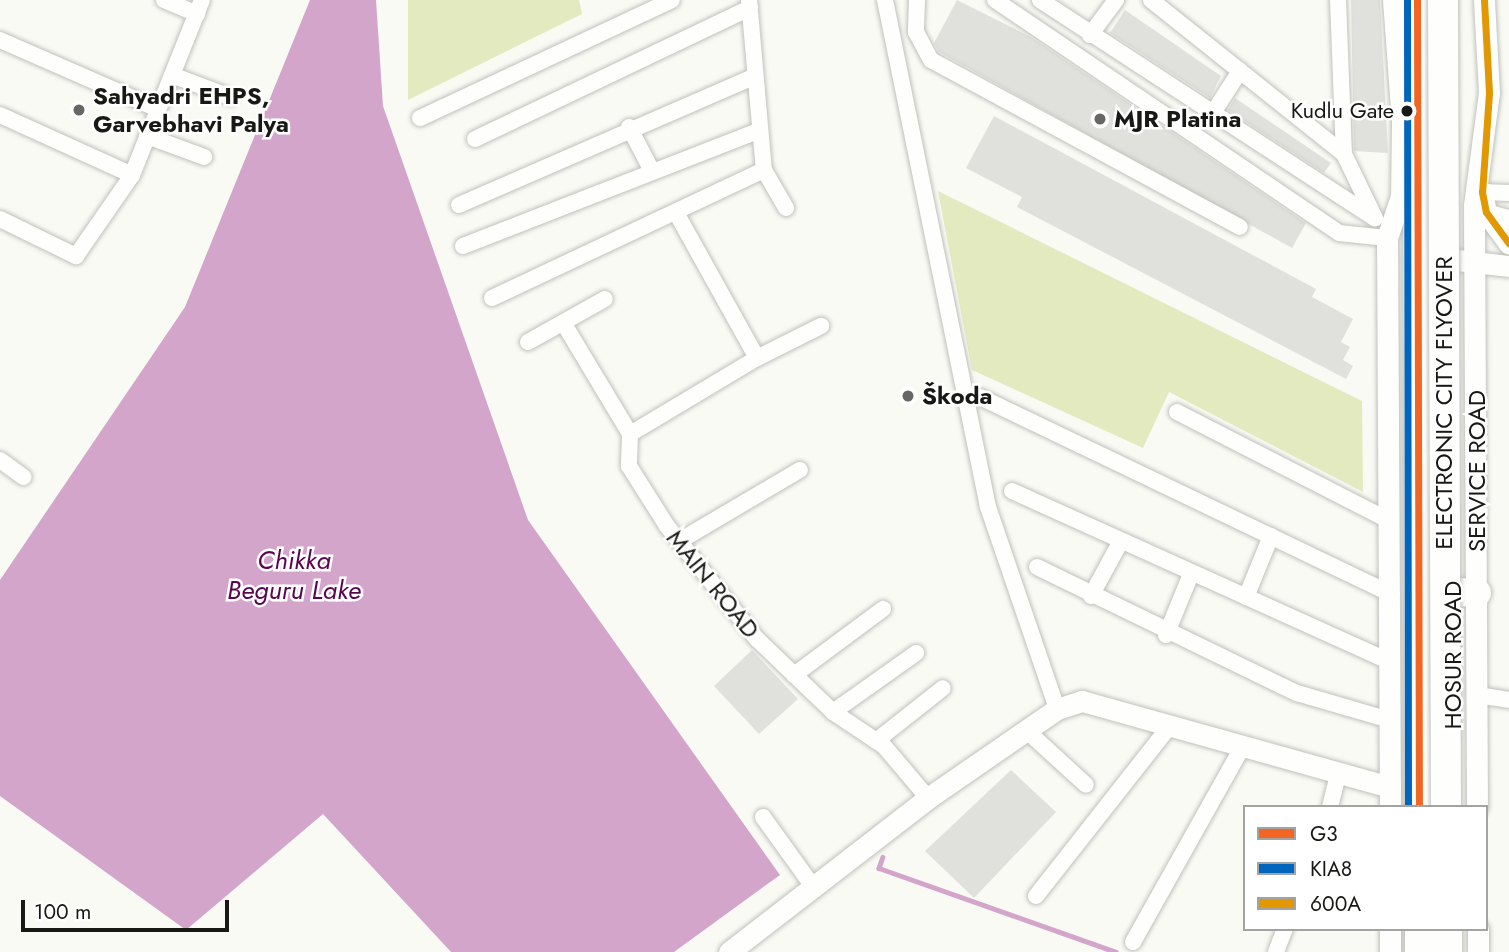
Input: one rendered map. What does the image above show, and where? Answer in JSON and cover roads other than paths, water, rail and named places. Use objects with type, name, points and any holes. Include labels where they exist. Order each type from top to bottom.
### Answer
[{"type":"highway","name":"HOSUR ROAD","points":[[1417,0],[1419,805]]},
{"type":"highway","name":"ELECTRONIC CITY FLYOVER","points":[[1427,0],[1429,805]]},
{"type":"highway","name":"ELECTRONIC CITY FLYOVER","points":[[1443,0],[1446,805]]},
{"type":"highway","name":"HOSUR ROAD","points":[[1452,0],[1465,252],[1465,593],[1454,805]]},
{"type":"highway","points":[[1419,931],[1419,952]]},
{"type":"highway","points":[[1429,931],[1429,952]]},
{"type":"highway","points":[[1447,931],[1447,952]]},
{"type":"highway","points":[[1454,931],[1454,952]]},
{"type":"street","points":[[0,219],[76,256],[132,175],[200,7],[164,0]]},
{"type":"street","points":[[421,118],[673,0]]},
{"type":"street","points":[[885,0],[988,507],[1057,709]]},
{"type":"street","points":[[917,0],[916,32],[931,60],[1240,227]]},
{"type":"street","points":[[995,0],[1339,233],[1387,238]]},
{"type":"street","points":[[1040,0],[1211,116],[1374,218]]},
{"type":"street","points":[[1090,34],[1116,0]]},
{"type":"street","points":[[1151,0],[1344,154]]},
{"type":"street","points":[[1338,0],[1344,154],[1374,218],[1387,238]]},
{"type":"street","points":[[729,952],[928,798],[1057,709],[1082,701],[1339,772],[1390,797],[1389,662],[1392,594],[1387,238],[1401,195],[1393,0]]},
{"type":"street","points":[[1465,252],[1489,93],[1484,0]]},
{"type":"street","points":[[475,139],[749,4],[764,170],[786,208]]},
{"type":"street","points":[[0,40],[158,109]]},
{"type":"street","points":[[1211,116],[1240,71]]},
{"type":"street","points":[[172,75],[230,97]]},
{"type":"street","points":[[459,205],[629,127],[755,76]]},
{"type":"street","points":[[0,115],[132,175]]},
{"type":"street","points":[[629,127],[651,169]]},
{"type":"street","points":[[463,246],[651,169],[760,130]]},
{"type":"street","points":[[147,136],[204,157]]},
{"type":"street","points":[[1480,151],[1484,202],[1509,244]]},
{"type":"street","points":[[492,298],[677,214],[764,170]]},
{"type":"street","points":[[1484,202],[1509,193]]},
{"type":"street","points":[[1484,202],[1509,218]]},
{"type":"street","points":[[677,214],[757,358]]},
{"type":"street","points":[[1419,250],[1509,251]]},
{"type":"street","points":[[1465,252],[1509,266]]},
{"type":"street","points":[[528,342],[605,299]]},
{"type":"street","name":"MAIN ROAD","points":[[564,324],[630,434],[629,466],[681,541],[757,639],[833,712],[876,741],[928,798]]},
{"type":"street","points":[[630,434],[757,358],[821,326]]},
{"type":"street","points":[[980,397],[1392,594]]},
{"type":"street","points":[[1177,412],[1390,521]]},
{"type":"street","points":[[0,460],[23,477]]},
{"type":"street","points":[[681,541],[800,470]]},
{"type":"street","points":[[1012,491],[1389,662]]},
{"type":"street","points":[[1246,597],[1271,536]]},
{"type":"street","points":[[1091,596],[1121,541]]},
{"type":"street","points":[[1037,567],[1166,635],[1297,693],[1390,720]]},
{"type":"street","points":[[1166,635],[1191,574]]},
{"type":"street","points":[[1465,593],[1478,695],[1477,805]]},
{"type":"street","points":[[794,675],[883,609]]},
{"type":"street","points":[[833,712],[916,653]]},
{"type":"street","points":[[876,741],[943,688]]},
{"type":"street","points":[[1478,695],[1509,700]]},
{"type":"street","points":[[1036,896],[1169,727]]},
{"type":"street","points":[[1026,730],[1086,785]]},
{"type":"street","points":[[1133,942],[1243,746]]},
{"type":"street","points":[[1331,805],[1339,772]]},
{"type":"street","points":[[764,817],[814,888]]},
{"type":"street","points":[[1276,952],[1284,931]]},
{"type":"street","points":[[1390,931],[1390,952]]},
{"type":"street","points":[[1478,931],[1478,952]]},
{"type":"water","name":"Chikka Beguru Lake","points":[[310,0],[376,0],[383,106],[528,520],[780,875],[674,952],[451,952],[323,814],[186,930],[0,796],[0,580],[185,307]]},
{"type":"waterway","points":[[883,857],[879,868],[1116,952]]},
{"type":"place","name":"Sahyadri EHPS, Garvebhavi Palya","points":[[79,110]]},
{"type":"place","name":"Kudlu Gate","points":[[1407,111]]},
{"type":"place","name":"MJR Platina","points":[[1100,119]]},
{"type":"place","name":"Škoda","points":[[908,396]]}]
